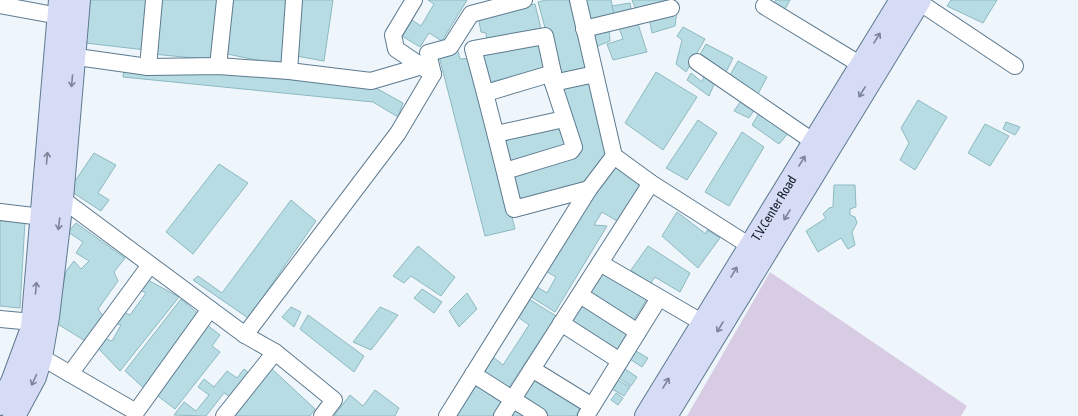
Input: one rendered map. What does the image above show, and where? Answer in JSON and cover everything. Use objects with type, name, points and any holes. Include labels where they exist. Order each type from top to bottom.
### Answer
[{"type":"street","points":[[0,404],[12,382],[32,328],[49,204],[65,55],[79,0]]},
{"type":"street","points":[[148,67],[154,0]]},
{"type":"street","points":[[218,66],[225,0]]},
{"type":"street","points":[[289,71],[294,0]]},
{"type":"street","points":[[414,0],[393,35],[396,49],[427,70]]},
{"type":"street","points":[[245,335],[398,133],[427,70],[428,53],[450,47],[471,14],[524,0]]},
{"type":"street","points":[[578,0],[614,156],[651,183],[750,246]]},
{"type":"street","points":[[913,1],[1015,66]]},
{"type":"street","name":"T.V.Center Road","points":[[646,416],[861,65],[913,1]]},
{"type":"street","name":"T.V.Center Road","points":[[666,416],[913,1]]},
{"type":"street","points":[[0,4],[59,8],[65,55]]},
{"type":"street","points":[[764,6],[861,65]]},
{"type":"street","points":[[584,29],[671,8]]},
{"type":"street","points":[[505,171],[571,151],[574,147],[564,119],[553,78],[545,36],[473,49],[486,92],[514,209],[589,189]]},
{"type":"street","points":[[65,55],[148,67],[218,66],[289,71],[371,81],[427,70]]},
{"type":"street","points":[[696,62],[814,142]]},
{"type":"street","points":[[486,92],[553,78],[595,74]]},
{"type":"street","points":[[496,134],[564,119]]},
{"type":"street","points":[[447,416],[589,189],[614,156]]},
{"type":"street","points":[[502,416],[651,183]]},
{"type":"street","points":[[14,416],[35,377],[41,357],[49,204]]},
{"type":"street","points":[[0,212],[49,204],[150,265],[245,335],[275,352],[334,400],[322,416]]},
{"type":"street","points":[[600,263],[703,323]]},
{"type":"street","points":[[70,374],[150,265]]},
{"type":"street","points":[[580,295],[638,332]]},
{"type":"street","points":[[532,369],[589,411],[659,298]]},
{"type":"street","points":[[41,357],[136,412],[210,309]]},
{"type":"street","points":[[0,319],[33,322]]},
{"type":"street","points":[[561,323],[620,361]]},
{"type":"street","points":[[224,416],[275,352]]},
{"type":"street","points":[[473,374],[539,416]]},
{"type":"shaded area","points":[[770,272],[967,406],[961,416],[687,416]]},
{"type":"building","points":[[88,0],[150,0],[146,50],[85,43]]},
{"type":"building","points":[[159,0],[221,0],[214,60],[153,54]]},
{"type":"building","points":[[232,0],[290,0],[286,66],[227,54]]},
{"type":"building","points":[[300,0],[333,0],[324,61],[296,56]]},
{"type":"building","points":[[428,0],[467,0],[442,41],[429,33],[420,47],[402,36],[412,20],[421,26],[434,4]]},
{"type":"building","points":[[546,0],[569,0],[588,68],[558,75],[538,2]]},
{"type":"building","points":[[583,0],[611,0],[615,18],[589,25]]},
{"type":"building","points":[[632,0],[672,0],[673,3],[636,10]]},
{"type":"building","points":[[776,0],[790,0],[784,11],[773,5]]},
{"type":"building","points":[[951,0],[997,0],[983,23],[947,6]]},
{"type":"building","points":[[630,3],[632,13],[615,18],[612,6]]},
{"type":"building","points":[[535,4],[542,33],[487,42],[486,33],[481,32],[478,16]]},
{"type":"building","points":[[677,11],[675,26],[652,33],[649,18]]},
{"type":"building","points":[[638,24],[647,52],[613,60],[607,44],[623,39],[619,28]]},
{"type":"building","points":[[609,25],[610,41],[593,48],[590,31]]},
{"type":"building","points":[[683,27],[705,39],[686,72],[676,64],[682,40],[677,36]]},
{"type":"building","points":[[543,40],[548,68],[486,83],[479,53]]},
{"type":"building","points":[[706,44],[733,58],[725,74],[698,58]]},
{"type":"building","points":[[458,51],[460,59],[473,58],[515,229],[485,236],[439,56]]},
{"type":"building","points":[[738,61],[767,77],[758,94],[729,77]]},
{"type":"building","points":[[124,69],[221,71],[374,87],[403,103],[398,117],[373,102],[123,77]]},
{"type":"building","points":[[656,72],[697,97],[663,150],[625,123]]},
{"type":"building","points":[[691,73],[702,82],[705,73],[716,80],[709,96],[687,80]]},
{"type":"building","points":[[590,78],[609,157],[592,180],[516,204],[509,171],[574,147],[558,86]]},
{"type":"building","points":[[743,98],[756,107],[749,118],[734,111]]},
{"type":"building","points":[[918,100],[947,117],[915,170],[900,160],[909,143],[901,128]]},
{"type":"building","points":[[761,110],[790,131],[779,144],[752,125]]},
{"type":"building","points":[[698,120],[717,133],[687,180],[666,168]]},
{"type":"building","points":[[1006,122],[1020,127],[1015,135],[1003,129]]},
{"type":"building","points":[[562,123],[569,148],[507,165],[500,139]]},
{"type":"building","points":[[985,124],[1009,136],[990,166],[968,153]]},
{"type":"building","points":[[742,132],[764,147],[729,206],[705,192]]},
{"type":"building","points":[[94,153],[116,165],[98,193],[109,200],[101,211],[69,190]]},
{"type":"building","points":[[616,162],[643,182],[617,221],[602,212],[594,225],[607,226],[555,312],[528,295],[534,285],[547,293],[556,277],[544,270]]},
{"type":"building","points":[[219,164],[248,183],[193,254],[166,232]]},
{"type":"building","points":[[834,185],[855,185],[856,207],[850,209],[850,215],[855,217],[857,223],[852,232],[855,245],[848,249],[841,238],[818,252],[806,231],[826,218],[823,214],[829,208],[833,207]]},
{"type":"building","points":[[291,200],[316,221],[248,318],[193,280],[198,276],[222,293]]},
{"type":"building","points":[[677,212],[706,234],[707,230],[720,238],[698,268],[662,236]]},
{"type":"building","points":[[0,221],[25,221],[20,308],[0,306]]},
{"type":"building","points":[[76,223],[125,258],[114,272],[118,281],[98,309],[105,319],[90,344],[56,323],[66,271],[74,261],[81,269],[89,261],[76,253],[83,242],[68,232]]},
{"type":"building","points":[[418,246],[455,277],[441,296],[411,276],[404,283],[393,276]]},
{"type":"building","points":[[648,246],[690,273],[680,292],[655,277],[650,284],[631,270]]},
{"type":"building","points":[[602,270],[648,297],[632,323],[588,293]]},
{"type":"building","points":[[148,280],[179,297],[120,371],[96,346],[101,337],[112,341],[121,325],[114,323],[125,313],[130,315],[146,293],[140,290]]},
{"type":"building","points":[[422,289],[442,302],[434,313],[414,298]]},
{"type":"building","points":[[467,293],[477,309],[459,327],[449,311]]},
{"type":"building","points":[[181,299],[202,317],[147,391],[125,371]]},
{"type":"building","points":[[529,299],[556,316],[506,392],[483,373],[493,357],[503,365],[529,325],[518,317]]},
{"type":"building","points":[[581,301],[629,331],[616,353],[570,321]]},
{"type":"building","points":[[291,307],[301,312],[294,327],[282,317]]},
{"type":"building","points":[[380,307],[398,315],[371,350],[353,342]]},
{"type":"building","points":[[308,315],[364,356],[354,372],[300,329]]},
{"type":"building","points":[[207,325],[220,335],[212,346],[220,352],[175,409],[154,393]]},
{"type":"building","points":[[636,351],[648,358],[642,367],[630,359]]},
{"type":"building","points":[[244,369],[249,373],[230,397],[224,393],[206,416],[174,415],[184,402],[196,411],[209,395],[198,387],[204,379],[214,387],[227,371],[237,378]]},
{"type":"building","points":[[272,369],[315,409],[310,416],[234,416]]},
{"type":"building","points":[[625,369],[637,377],[631,386],[619,378]]},
{"type":"building","points":[[533,374],[582,404],[576,416],[550,416],[518,396]]},
{"type":"building","points":[[618,380],[630,387],[624,396],[612,389]]},
{"type":"building","points":[[475,381],[505,400],[495,416],[454,416]]},
{"type":"building","points":[[375,390],[399,408],[395,416],[334,416],[350,395],[363,406]]},
{"type":"building","points":[[616,393],[623,398],[618,405],[611,400]]},
{"type":"building","points":[[514,406],[530,416],[508,416]]}]
